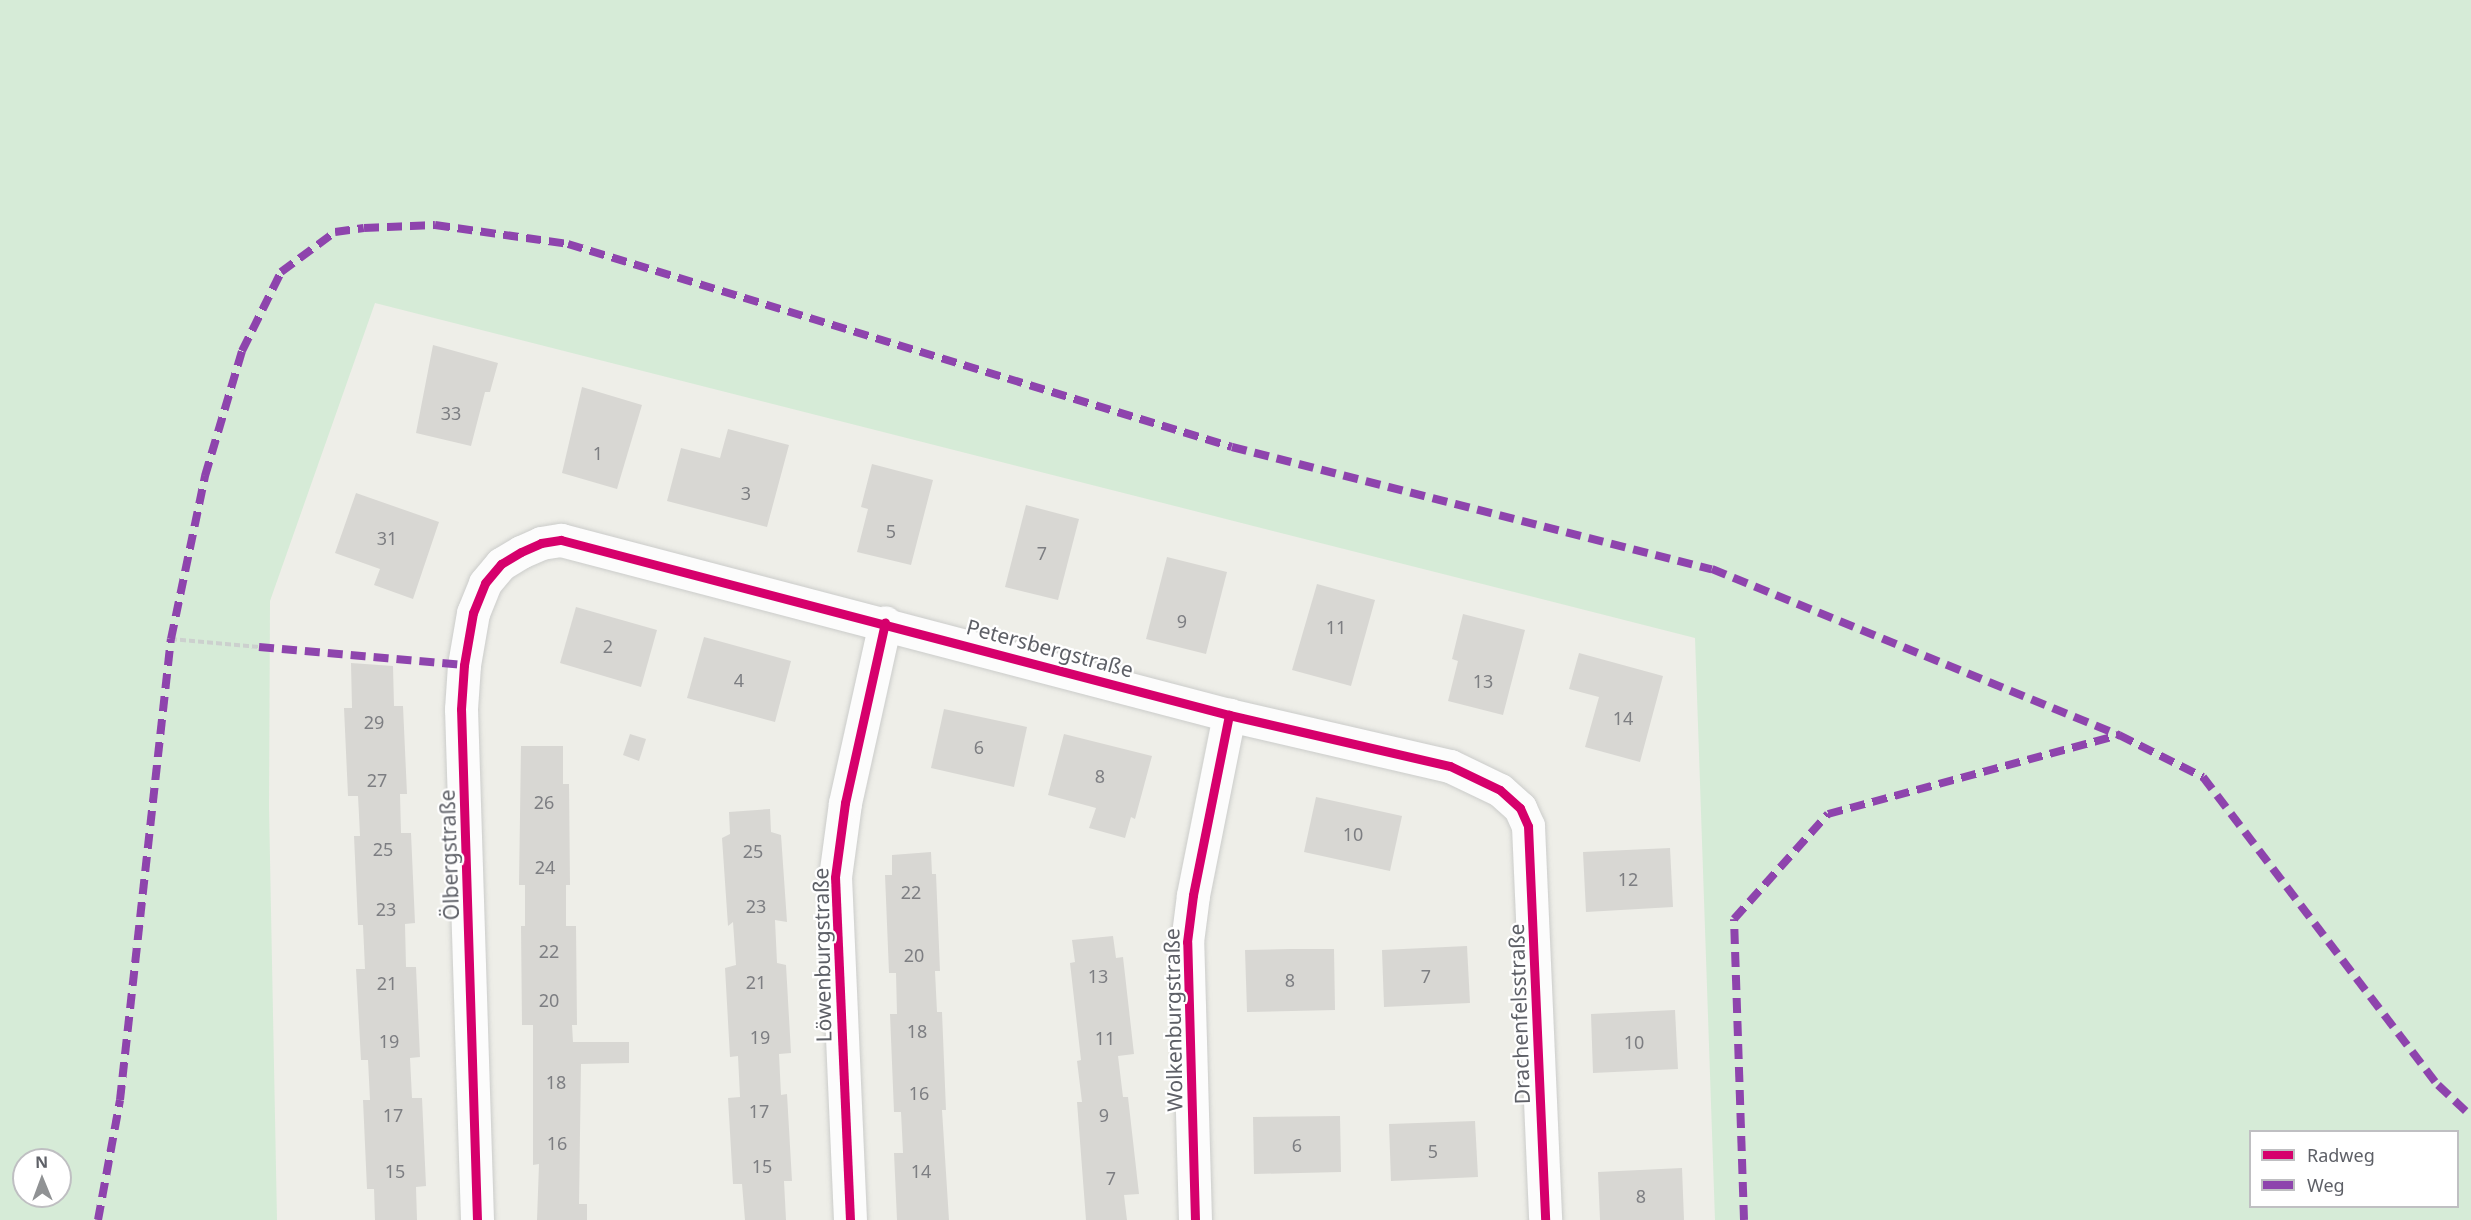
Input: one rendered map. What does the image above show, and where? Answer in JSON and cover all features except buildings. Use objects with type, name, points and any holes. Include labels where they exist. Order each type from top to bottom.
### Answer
[{"type":"street","name":"Petersbergstraße","points":[[561,540],[885,622],[1229,715],[1450,766],[1500,790],[1520,808]]},
{"type":"street","name":"Ölbergstraße","points":[[477,1220],[461,710],[464,665],[473,613],[485,583],[501,564],[521,552],[540,543],[561,540]]},
{"type":"street","name":"Löwenburgstraße","points":[[850,1220],[835,877],[844,803],[885,622]]},
{"type":"street","name":"Wolkenburgstraße","points":[[1195,1220],[1187,942],[1192,895],[1229,715]]},
{"type":"street","name":"Drachenfelsstraße","points":[[1520,808],[1528,826],[1530,849],[1545,1220]]},
{"type":"path","points":[[171,639],[259,646]]},
{"type":"green space","points":[[0,0],[2471,0],[2471,1220],[1715,1220],[1695,638],[375,303],[270,601],[269,807],[277,1220],[0,1220]]},
{"type":"marked path","points":[[98,1220],[120,1100],[171,639],[205,476],[242,351],[281,272],[335,232],[364,228],[435,225],[568,244],[1232,447],[1712,569],[2119,735],[2203,777],[2438,1085],[2471,1116]]},
{"type":"marked path","points":[[259,647],[464,665]]},
{"type":"marked path","points":[[1744,1220],[1734,919],[1828,814],[2119,735]]},
{"type":"cycle path","points":[[477,1220],[461,709],[464,665],[473,613],[485,583],[501,564],[521,552],[541,543],[561,540],[1229,715],[1450,766],[1500,790],[1520,808],[1528,826],[1545,1220]]},
{"type":"cycle path","points":[[850,1220],[835,877],[845,803],[885,622]]},
{"type":"cycle path","points":[[1195,1220],[1187,942],[1193,895],[1229,715]]}]
